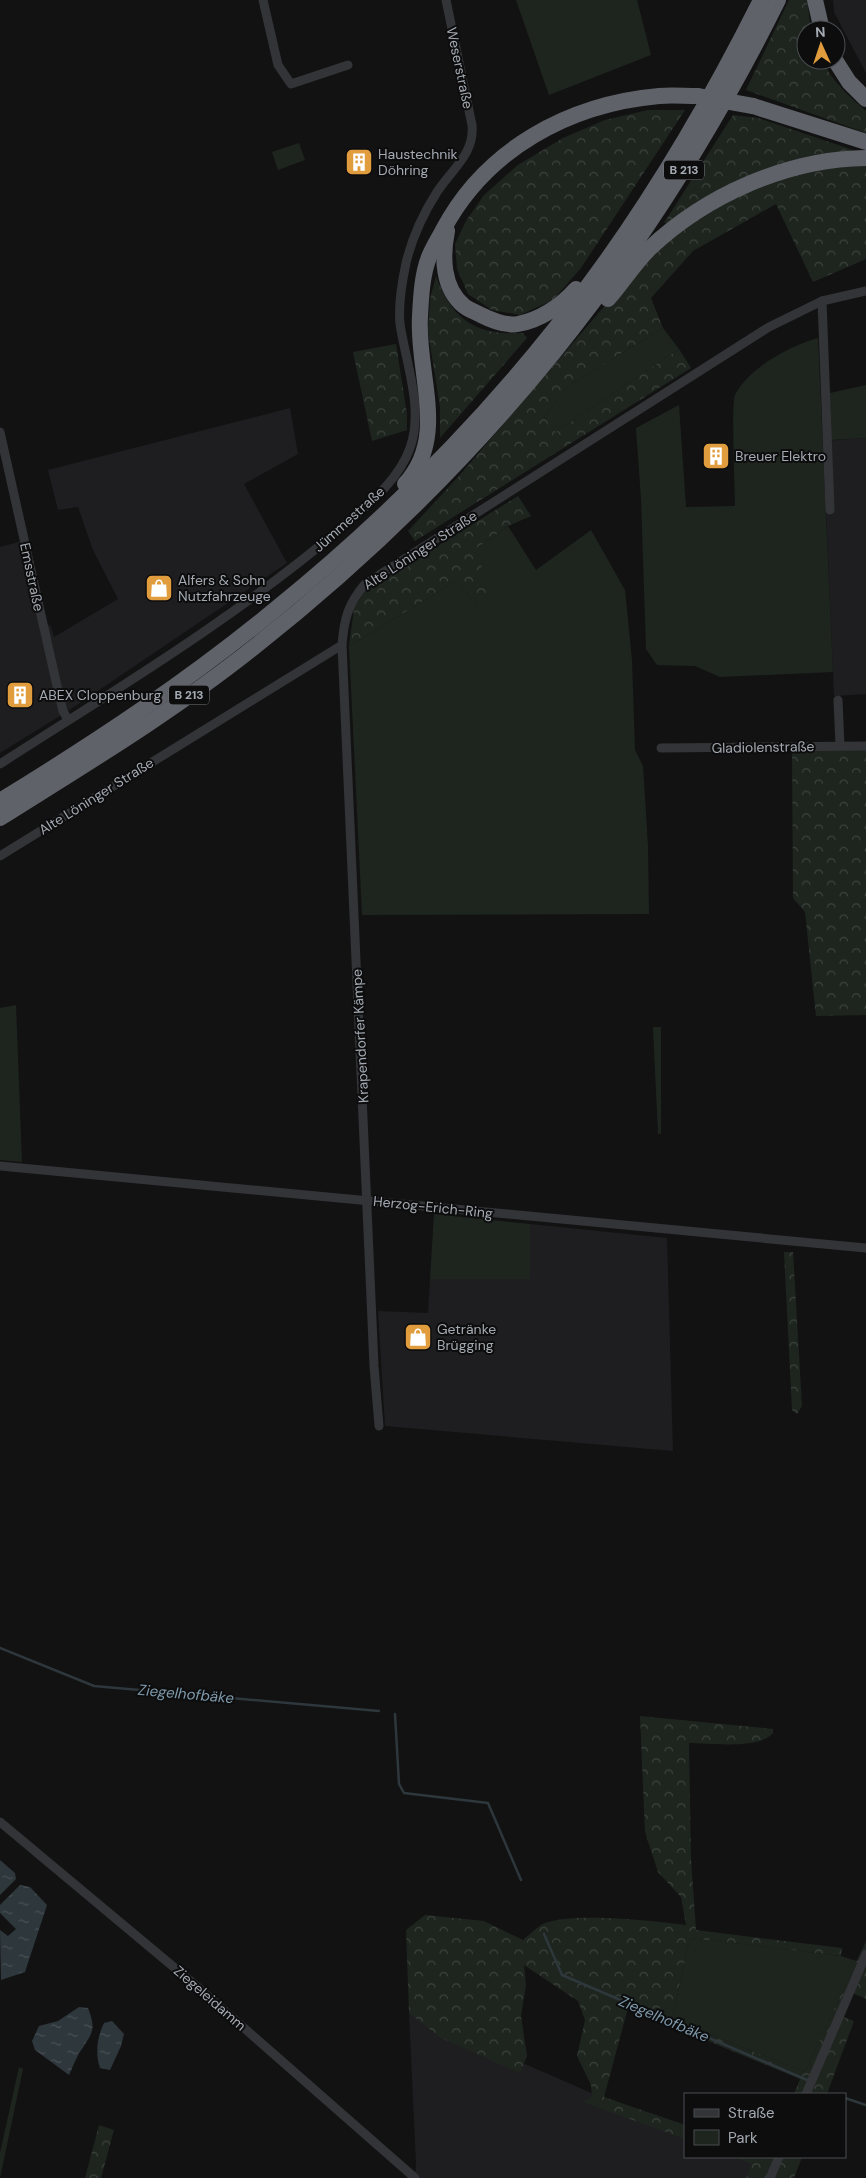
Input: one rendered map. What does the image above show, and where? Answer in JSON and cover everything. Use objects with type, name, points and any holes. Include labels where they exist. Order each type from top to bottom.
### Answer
[{"type":"highway","name":"B 213","points":[[0,801],[76,754],[151,703],[226,648],[316,575],[389,510],[445,454],[503,392],[556,328],[611,254],[666,171],[703,110],[760,0]]},
{"type":"highway","name":"B 213","points":[[0,818],[175,706],[252,650],[317,596],[389,532],[449,472],[517,399],[574,330],[641,237],[718,114],[778,0]]},
{"type":"highway","points":[[815,0],[820,20]]},
{"type":"highway","points":[[841,70],[849,82],[866,99]]},
{"type":"highway","name":"B 213","points":[[316,575],[319,565],[378,512],[408,480],[422,458],[429,428],[428,397],[420,335],[423,285],[429,256],[450,217],[472,185],[491,166],[518,146],[554,124],[590,109],[624,101],[660,96],[696,96],[753,106],[866,142]]},
{"type":"highway","points":[[574,330],[588,324],[648,250],[672,229],[732,192],[795,167],[866,158]]},
{"type":"highway","points":[[450,217],[444,243],[444,269],[451,289],[463,306],[490,320],[516,324],[549,313],[574,291],[597,260],[611,254]]},
{"type":"street","points":[[263,0],[278,65],[291,84],[348,64]]},
{"type":"street","name":"Weserstraße","points":[[446,0],[472,125],[472,136]]},
{"type":"street","name":"Jümmestraße","points":[[0,764],[235,610],[316,549],[370,503],[400,468],[410,448],[416,417],[400,321],[402,279],[410,247],[423,217],[437,191],[467,152],[472,136]]},
{"type":"street","name":"Alte Löninger Straße","points":[[0,856],[342,645],[346,612],[354,597],[365,584],[769,327],[822,301],[866,291]]},
{"type":"street","points":[[822,301],[830,510]]},
{"type":"street","name":"Emsstraße","points":[[0,432],[56,686],[63,711],[68,720]]},
{"type":"street","name":"Krapendorfer Kämpe","points":[[342,645],[374,1366],[380,1426]]},
{"type":"street","points":[[838,700],[840,746]]},
{"type":"street","name":"Gladiolenstraße","points":[[661,748],[866,746]]},
{"type":"street","name":"Herzog-Erich-Ring","points":[[0,1166],[866,1248]]},
{"type":"street","name":"Ziegeleidamm","points":[[0,1822],[194,1984],[415,2178]]},
{"type":"street","points":[[806,2093],[866,1954]]},
{"type":"street","points":[[770,2178],[780,2158]]},
{"type":"shaded area","points":[[833,0],[866,0],[866,73],[846,35],[846,20],[838,20],[834,12]]},
{"type":"shaded area","points":[[290,408],[298,454],[244,484],[287,563],[71,709],[0,753],[0,547],[22,541],[41,628],[50,625],[54,637],[118,599],[93,550],[78,507],[58,510],[48,470]]},
{"type":"shaded area","points":[[866,438],[866,694],[834,696],[823,441]]},
{"type":"shaded area","points":[[530,1224],[667,1238],[673,1451],[385,1426],[378,1311],[428,1313],[430,1279],[530,1279]]},
{"type":"shaded area","points":[[409,2013],[684,2134],[684,2158],[739,2158],[753,2164],[746,2178],[415,2178],[416,2164]]},
{"type":"green space","points":[[516,0],[637,0],[651,55],[549,95]]},
{"type":"green space","points":[[789,0],[807,0],[810,20],[796,20],[796,70],[828,70],[847,94],[866,111],[866,133],[746,90]]},
{"type":"green space","points":[[648,110],[685,110],[581,268],[553,300],[520,315],[492,310],[468,294],[457,269],[455,244],[466,221],[484,195],[518,165],[563,138],[605,120]]},
{"type":"green space","points":[[733,115],[758,118],[853,150],[670,223],[664,223]]},
{"type":"green space","points":[[299,143],[305,160],[278,170],[272,152]]},
{"type":"green space","points":[[866,162],[866,259],[813,282],[776,204],[693,251],[651,298],[663,328],[568,386],[544,417],[556,432],[679,349],[691,368],[415,541],[408,531],[459,476],[649,254],[699,218],[756,186],[794,172]]},
{"type":"green space","points":[[436,276],[450,304],[468,322],[492,332],[523,333],[527,338],[440,438],[440,407],[428,332],[430,299]]},
{"type":"green space","points":[[663,328],[679,349],[556,432],[544,417],[568,386]]},
{"type":"green space","points":[[818,338],[833,672],[720,677],[695,666],[657,665],[646,649],[641,499],[636,428],[679,405],[686,507],[735,506],[733,429],[735,395],[750,376],[771,359],[795,346]]},
{"type":"green space","points":[[396,344],[407,414],[407,430],[372,441],[353,352]]},
{"type":"green space","points":[[866,385],[866,438],[831,440],[830,393]]},
{"type":"green space","points":[[518,496],[531,516],[508,526],[477,548],[490,600],[478,609],[458,580],[349,646],[354,609],[364,592]]},
{"type":"green space","points":[[508,526],[536,570],[591,530],[625,590],[632,660],[635,750],[643,766],[648,846],[649,914],[362,915],[349,646],[458,580],[478,609],[477,548]]},
{"type":"green space","points":[[792,750],[866,750],[866,1015],[816,1016],[805,912],[793,898]]},
{"type":"green space","points":[[16,1005],[22,1162],[0,1160],[0,1008]]},
{"type":"green space","points":[[653,1027],[661,1027],[661,1134],[658,1134]]},
{"type":"green space","points":[[434,1214],[530,1224],[530,1279],[430,1279]]},
{"type":"green space","points":[[784,1252],[793,1252],[802,1406],[797,1414],[792,1410]]},
{"type":"green space","points":[[640,1716],[773,1729],[773,1733],[766,1738],[746,1744],[689,1743],[691,1859],[696,1930],[842,1948],[841,1956],[690,1938],[672,2019],[805,2072],[866,1941],[866,1999],[848,1991],[838,2015],[854,2021],[827,2093],[794,2093],[800,2079],[628,2008],[604,2097],[684,2125],[684,2139],[583,2102],[592,2096],[591,2085],[577,2056],[585,2020],[578,2001],[524,1965],[526,1985],[521,2016],[527,2056],[520,2073],[441,2038],[409,2013],[406,1930],[425,1915],[484,1921],[523,1940],[541,1925],[571,1919],[612,1918],[686,1925],[681,1897],[658,1872],[645,1832]]},
{"type":"green space","points":[[690,1938],[841,1956],[857,1961],[805,2072],[672,2019]]},
{"type":"green space","points":[[19,2067],[23,2069],[0,2178],[0,2153]]},
{"type":"green space","points":[[99,2125],[114,2130],[101,2178],[85,2178]]},
{"type":"green space","points":[[737,2158],[802,2158],[794,2178],[746,2178],[752,2164]]},
{"type":"water","points":[[0,1860],[15,1873],[16,1879],[0,1895]]},
{"type":"water","points":[[20,1885],[30,1887],[47,1905],[25,1972],[1,1980],[0,1930],[8,1936],[16,1929],[0,1913],[0,1905]]},
{"type":"water","points":[[79,2007],[88,2008],[93,2026],[89,2038],[78,2055],[69,2075],[35,2050],[32,2041],[39,2026],[58,2021]]},
{"type":"water","points":[[112,2021],[124,2034],[121,2046],[110,2070],[100,2068],[97,2051],[98,2040],[104,2023]]},
{"type":"waterway","name":"Ziegelhofbäke","points":[[0,1648],[94,1686],[379,1711]]},
{"type":"waterway","name":"Ziegelhofbäke","points":[[395,1714],[399,1784],[404,1793],[488,1803],[521,1880]]},
{"type":"waterway","name":"Ziegelhofbäke","points":[[544,1934],[562,1975],[807,2080]]},
{"type":"waterway","name":"Ziegelhofbäke","points":[[846,2098],[866,2105]]},
{"type":"place","name":"Haustechnik Döhring","points":[[359,162]]},
{"type":"place","name":"Breuer Elektro","points":[[716,456]]},
{"type":"place","name":"Alfers & Sohn Nutzfahrzeuge","points":[[159,588]]},
{"type":"place","name":"ABEX Cloppenburg","points":[[20,695]]},
{"type":"place","name":"Getränke Brügging","points":[[418,1337]]}]
